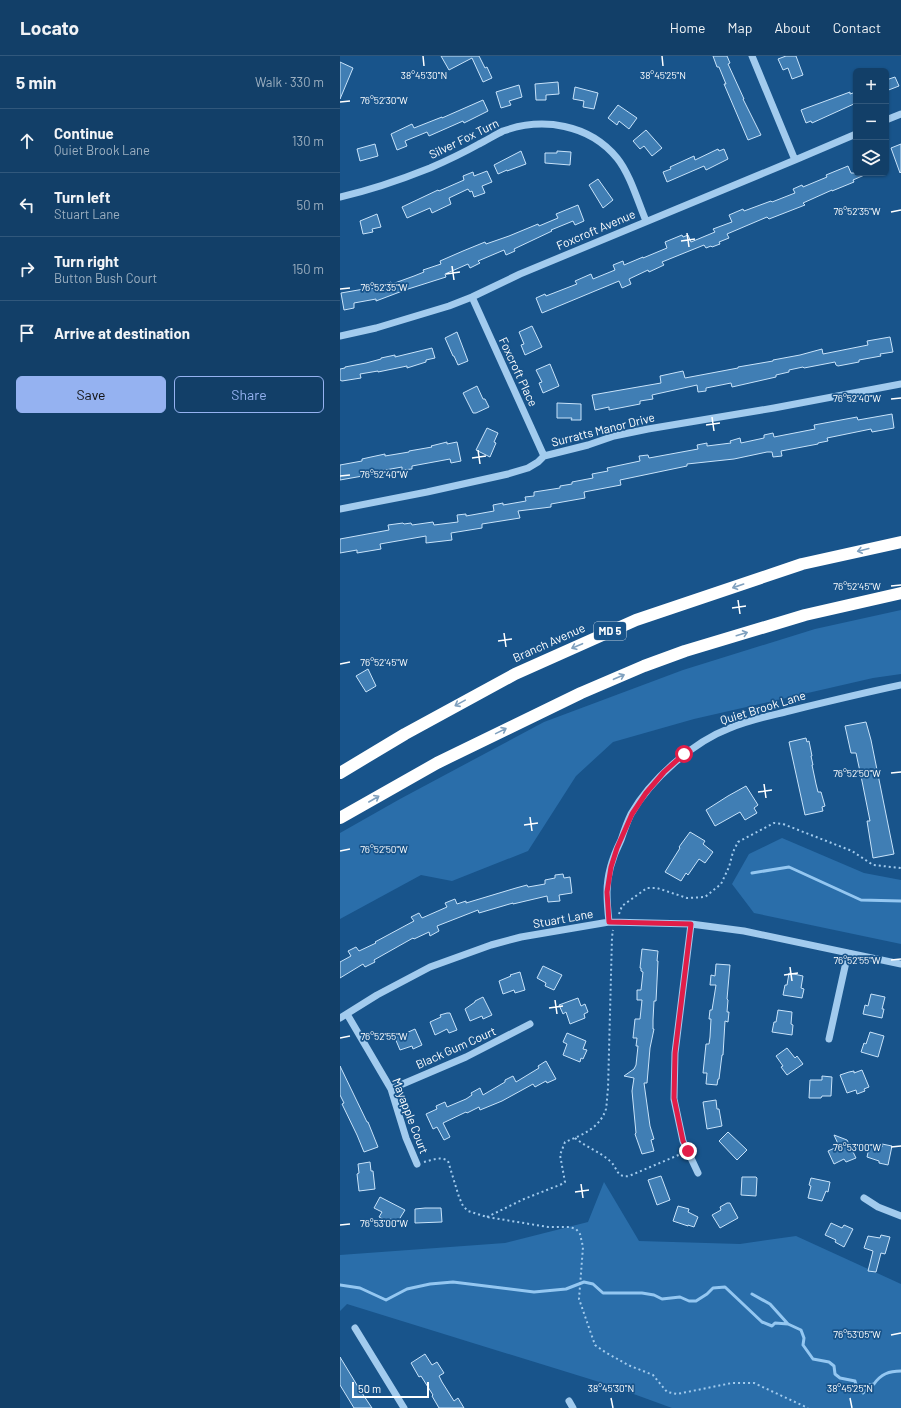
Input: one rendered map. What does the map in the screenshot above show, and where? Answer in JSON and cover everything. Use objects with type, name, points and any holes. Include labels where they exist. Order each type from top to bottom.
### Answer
[{"type":"highway","name":"Branch Avenue","points":[[340,773],[405,734],[515,674],[636,620],[802,564],[901,542]]},
{"type":"highway","points":[[340,818],[437,763],[581,693],[644,666],[686,651],[805,615],[901,593]]},
{"type":"street","points":[[752,56],[795,160]]},
{"type":"street","points":[[889,119],[901,114]]},
{"type":"street","name":"Silver Fox Turn","points":[[340,196],[388,184],[423,171],[502,132],[530,125],[550,124],[574,129],[586,134],[609,150],[617,159],[624,171],[646,221]]},
{"type":"street","name":"Foxcroft Avenue","points":[[340,336],[400,322],[472,297],[520,274],[853,135]]},
{"type":"street","name":"Foxcroft Place","points":[[472,297],[544,456]]},
{"type":"street","name":"Surratts Manor Drive","points":[[340,509],[508,474],[528,468],[544,456],[588,445],[614,436],[901,384]]},
{"type":"street","name":"Quiet Brook Lane","points":[[612,923],[607,892],[611,867],[617,848],[632,814],[646,793],[664,772],[684,754],[706,739],[743,723],[840,698],[901,685]]},
{"type":"street","name":"Stuart Lane","points":[[343,1016],[377,995],[430,967],[491,945],[528,936],[612,923],[691,924],[744,931],[901,964]]},
{"type":"street","points":[[691,924],[675,1053],[674,1098],[683,1141],[698,1173]]},
{"type":"street","points":[[829,1039],[848,953]]},
{"type":"street","name":"Mayapple Court","points":[[343,1016],[391,1089],[403,1131],[417,1164]]},
{"type":"street","name":"Black Gum Court","points":[[391,1089],[466,1057],[530,1024]]},
{"type":"street","points":[[864,1198],[878,1207],[901,1216]]},
{"type":"street","points":[[355,1328],[404,1408]]},
{"type":"street","points":[[569,1401],[573,1408]]},
{"type":"path","points":[[487,1217],[524,1199],[565,1182],[560,1155],[565,1142],[584,1134],[598,1123],[606,1109],[608,1090],[612,923],[622,906],[647,888],[657,888],[687,898],[705,897],[721,884],[738,842],[774,823],[783,824],[852,851],[873,865],[901,868]]},
{"type":"path","points":[[574,1138],[602,1154],[612,1163],[619,1175],[622,1176],[629,1176],[688,1151]]},
{"type":"path","points":[[417,1164],[440,1158],[448,1161],[463,1206],[468,1211],[487,1217],[548,1227],[570,1227],[576,1229],[580,1234],[583,1247],[579,1299],[595,1345],[628,1365],[653,1375],[667,1392],[677,1394],[732,1383],[754,1383],[808,1408]]},
{"type":"shaded area","points":[[901,610],[901,674],[873,678],[694,719],[613,742],[576,776],[528,851],[452,881],[421,875],[340,919],[340,833],[400,799],[544,722],[683,670],[815,629]]},
{"type":"shaded area","points":[[782,838],[864,873],[901,880],[901,944],[754,913],[732,884],[749,854]]},
{"type":"shaded area","points":[[604,1182],[639,1241],[740,1244],[796,1236],[901,1284],[901,1408],[672,1408],[609,1385],[347,1304],[340,1311],[340,1255],[505,1243],[588,1222]]},
{"type":"building","points":[[441,56],[479,56],[485,68],[487,67],[492,78],[483,82],[472,58],[449,70]]},
{"type":"building","points":[[713,56],[727,56],[730,63],[728,64],[743,99],[761,135],[748,140],[724,84],[726,84],[719,67],[717,67]]},
{"type":"building","points":[[786,56],[796,56],[803,75],[792,79],[788,68],[783,70],[778,59]]},
{"type":"building","points":[[340,62],[353,68],[340,99]]},
{"type":"building","points":[[895,77],[899,86],[889,90],[889,79]]},
{"type":"building","points":[[558,82],[559,94],[546,95],[546,100],[536,100],[535,84]]},
{"type":"building","points":[[519,85],[522,97],[509,101],[511,105],[501,108],[496,92]]},
{"type":"building","points":[[575,87],[598,93],[594,109],[583,107],[584,101],[573,99]]},
{"type":"building","points":[[850,92],[850,94],[853,93],[853,104],[812,123],[811,121],[806,123],[801,110]]},
{"type":"building","points":[[483,100],[488,111],[464,123],[463,121],[429,136],[427,132],[405,141],[407,146],[397,150],[391,134],[412,124],[414,128],[442,118]]},
{"type":"building","points":[[618,105],[637,118],[629,129],[619,121],[617,125],[608,118]]},
{"type":"building","points":[[646,130],[662,148],[652,156],[644,146],[640,149],[633,141]]},
{"type":"building","points":[[375,144],[378,156],[360,161],[357,149]]},
{"type":"building","points":[[901,144],[901,172],[900,173],[891,148]]},
{"type":"building","points":[[718,149],[719,151],[724,149],[728,159],[706,170],[704,166],[667,182],[663,172],[671,169],[670,167],[694,156],[695,160]]},
{"type":"building","points":[[521,151],[526,164],[498,174],[494,165]]},
{"type":"building","points":[[557,151],[571,152],[570,165],[545,163],[545,153],[557,153]]},
{"type":"building","points":[[848,166],[851,173],[853,173],[853,176],[862,176],[853,180],[854,182],[803,203],[805,205],[769,219],[767,217],[727,234],[729,238],[719,242],[720,244],[706,248],[704,245],[662,262],[664,265],[649,272],[648,270],[629,279],[631,284],[622,288],[619,281],[542,313],[536,298],[545,294],[546,296],[577,284],[575,281],[591,274],[593,279],[615,270],[613,265],[623,261],[624,265],[667,248],[665,242],[682,235],[683,237],[688,235],[691,242],[715,232],[713,229],[732,222],[729,215],[743,209],[744,211],[771,201],[772,202],[795,193],[793,189],[802,185],[803,187],[827,177],[826,175]]},
{"type":"building","points":[[487,171],[492,182],[482,186],[485,193],[474,197],[472,191],[470,192],[468,189],[449,198],[451,204],[432,213],[430,208],[407,218],[402,207],[438,190],[439,191],[464,180],[463,176],[473,172],[474,176]]},
{"type":"building","points":[[598,179],[613,200],[603,208],[589,185]]},
{"type":"building","points":[[578,205],[584,221],[575,225],[573,221],[551,230],[552,231],[514,249],[515,251],[506,255],[504,250],[478,261],[480,263],[470,268],[468,264],[445,274],[446,277],[376,301],[376,299],[354,303],[354,308],[344,310],[341,293],[364,289],[365,291],[391,282],[392,284],[414,276],[424,272],[423,270],[441,264],[440,261],[485,242],[486,244],[558,218],[556,214]]},
{"type":"building","points":[[377,214],[381,227],[372,229],[373,232],[363,234],[360,221]]},
{"type":"building","points":[[532,326],[542,347],[525,355],[521,345],[524,344],[519,332]]},
{"type":"building","points":[[457,332],[468,361],[458,365],[445,338]]},
{"type":"building","points":[[890,337],[893,352],[859,360],[859,362],[838,366],[835,362],[803,367],[789,370],[789,372],[776,375],[776,377],[732,387],[731,383],[706,388],[706,391],[698,392],[697,385],[652,395],[653,399],[640,401],[640,404],[609,410],[609,407],[595,410],[592,395],[661,383],[660,376],[683,371],[685,378],[773,361],[822,349],[823,354],[868,345],[867,341]]},
{"type":"building","points":[[432,348],[435,358],[426,360],[426,362],[407,368],[407,366],[360,374],[361,378],[340,380],[340,369],[345,367]]},
{"type":"building","points":[[550,364],[559,386],[543,393],[539,383],[542,382],[536,370]]},
{"type":"building","points":[[477,386],[483,399],[485,399],[489,407],[473,413],[463,393]]},
{"type":"building","points":[[557,403],[581,404],[581,420],[571,420],[572,418],[557,418]]},
{"type":"building","points":[[892,414],[894,428],[872,432],[871,429],[827,438],[828,441],[818,444],[781,451],[782,456],[773,457],[772,452],[767,452],[734,459],[687,464],[687,466],[620,480],[621,485],[584,492],[585,498],[551,504],[551,507],[518,511],[520,518],[482,524],[482,528],[451,533],[452,540],[426,543],[426,536],[380,544],[381,549],[357,553],[357,550],[340,553],[340,539],[389,530],[388,525],[411,523],[412,525],[433,522],[434,525],[458,522],[457,515],[466,514],[466,516],[494,511],[493,505],[503,503],[503,505],[526,501],[525,497],[534,496],[534,492],[560,488],[560,486],[572,484],[572,482],[593,478],[592,474],[608,471],[607,468],[640,461],[639,456],[648,455],[649,458],[698,449],[697,445],[707,443],[707,446],[731,443],[730,441],[740,438],[741,443],[764,438],[764,435],[773,433],[774,437],[815,429],[814,425],[857,417],[858,420]]},
{"type":"building","points":[[487,428],[498,433],[494,442],[496,443],[490,457],[476,450]]},
{"type":"building","points":[[447,442],[447,444],[457,442],[461,461],[451,463],[450,459],[412,466],[412,469],[402,470],[402,467],[340,480],[340,465],[362,461],[362,459],[385,454],[385,456],[409,452]]},
{"type":"building","points":[[368,669],[376,686],[366,692],[356,676]]},
{"type":"building","points":[[866,722],[894,854],[873,858],[867,821],[870,821],[862,781],[856,753],[851,753],[845,726]]},
{"type":"building","points":[[806,738],[807,742],[809,741],[812,765],[818,792],[821,792],[825,806],[822,807],[823,811],[805,815],[789,742]]},
{"type":"building","points":[[746,786],[758,805],[754,808],[757,813],[745,820],[740,812],[715,826],[706,810]]},
{"type":"building","points":[[690,832],[705,841],[703,844],[713,852],[705,863],[699,859],[688,875],[686,873],[681,881],[665,872],[680,848],[679,847]]},
{"type":"building","points":[[563,874],[564,878],[570,877],[572,893],[559,895],[560,901],[548,902],[547,896],[513,903],[479,913],[478,910],[437,926],[439,931],[430,936],[429,932],[414,939],[413,938],[374,960],[375,962],[365,967],[363,964],[340,978],[340,962],[351,956],[348,951],[356,947],[359,951],[376,943],[375,942],[414,921],[411,917],[419,913],[422,918],[447,907],[445,903],[455,899],[457,904],[466,901],[466,903],[527,885],[528,887],[545,884],[545,880],[555,878],[555,875]]},
{"type":"building","points":[[642,949],[658,951],[658,961],[656,1001],[654,1001],[654,1029],[650,1048],[647,1083],[644,1083],[650,1126],[654,1139],[651,1140],[654,1151],[642,1154],[635,1134],[632,1091],[634,1078],[624,1076],[634,1069],[636,1065],[638,1046],[636,1046],[637,1038],[633,1038],[635,1019],[640,1019],[642,1000],[637,1000],[637,990],[641,990],[643,972],[640,968]]},
{"type":"building","points":[[716,964],[730,965],[727,999],[727,1012],[729,1012],[728,1022],[725,1021],[723,1055],[717,1085],[706,1084],[707,1073],[703,1073],[706,1044],[709,1044],[710,1037],[710,1010],[712,1010],[716,985],[710,985],[711,975],[715,976]]},
{"type":"building","points":[[543,966],[562,975],[554,990],[545,986],[546,983],[537,978]]},
{"type":"building","points":[[520,972],[525,990],[515,993],[514,990],[503,994],[499,981]]},
{"type":"building","points":[[789,973],[803,976],[801,988],[804,989],[802,998],[783,995],[785,985],[787,985]]},
{"type":"building","points":[[871,994],[885,997],[882,1009],[884,1009],[882,1018],[863,1014],[865,1005],[868,1006]]},
{"type":"building","points":[[483,997],[492,1015],[483,1019],[482,1016],[470,1021],[465,1009]]},
{"type":"building","points":[[578,998],[581,1006],[585,1004],[588,1012],[584,1014],[585,1018],[570,1024],[566,1012],[563,1014],[559,1005]]},
{"type":"building","points":[[778,1010],[792,1012],[792,1035],[772,1032],[774,1022],[776,1022]]},
{"type":"building","points":[[450,1013],[457,1030],[449,1033],[447,1029],[435,1035],[430,1022],[441,1017],[440,1015]]},
{"type":"building","points":[[415,1029],[422,1045],[413,1049],[412,1046],[400,1050],[395,1038]]},
{"type":"building","points":[[870,1032],[884,1036],[878,1057],[861,1052],[864,1043],[866,1044]]},
{"type":"building","points":[[567,1033],[586,1041],[583,1049],[587,1050],[580,1062],[563,1055],[567,1044],[563,1042]]},
{"type":"building","points":[[787,1048],[795,1058],[797,1056],[803,1064],[787,1075],[776,1056]]},
{"type":"building","points":[[546,1061],[556,1079],[547,1083],[546,1081],[535,1087],[533,1084],[502,1101],[480,1110],[479,1107],[443,1123],[450,1137],[444,1140],[437,1127],[433,1129],[426,1114],[437,1109],[436,1106],[445,1102],[447,1107],[466,1099],[472,1095],[471,1093],[480,1088],[483,1095],[513,1076],[516,1082],[539,1068],[538,1066]]},
{"type":"building","points":[[340,1066],[368,1122],[378,1147],[364,1152],[342,1104],[344,1103],[340,1095]]},
{"type":"building","points":[[862,1070],[869,1087],[864,1089],[865,1091],[857,1094],[856,1090],[847,1093],[840,1075]]},
{"type":"building","points":[[822,1076],[832,1077],[831,1096],[809,1098],[810,1080],[822,1080]]},
{"type":"building","points":[[716,1100],[722,1126],[707,1129],[703,1102]]},
{"type":"building","points":[[728,1132],[747,1150],[737,1160],[719,1141]]},
{"type":"building","points":[[834,1135],[847,1140],[856,1158],[846,1162],[844,1159],[834,1164],[828,1151],[839,1146]]},
{"type":"building","points":[[870,1144],[882,1147],[882,1144],[892,1146],[888,1165],[879,1163],[879,1161],[867,1157]]},
{"type":"building","points":[[370,1162],[371,1171],[373,1171],[375,1189],[359,1191],[357,1174],[359,1173],[358,1164]]},
{"type":"building","points":[[661,1176],[670,1200],[657,1205],[648,1180]]},
{"type":"building","points":[[742,1177],[757,1178],[756,1196],[741,1195]]},
{"type":"building","points":[[811,1178],[830,1182],[828,1192],[826,1191],[822,1201],[808,1198]]},
{"type":"building","points":[[380,1197],[405,1210],[397,1223],[390,1219],[388,1222],[379,1217],[382,1212],[374,1208]]},
{"type":"building","points":[[730,1203],[738,1218],[720,1228],[712,1215],[721,1210],[720,1207]]},
{"type":"building","points":[[678,1206],[689,1209],[688,1212],[698,1217],[694,1227],[673,1221]]},
{"type":"building","points":[[441,1208],[442,1222],[415,1223],[415,1209]]},
{"type":"building","points":[[831,1223],[842,1228],[844,1225],[853,1229],[844,1247],[835,1242],[836,1240],[825,1235]]},
{"type":"building","points":[[881,1235],[890,1237],[885,1254],[881,1253],[876,1272],[868,1271],[873,1251],[864,1248],[868,1236],[880,1238]]},
{"type":"building","points":[[425,1354],[432,1365],[437,1362],[444,1373],[439,1376],[442,1382],[454,1401],[458,1398],[464,1408],[439,1408],[432,1396],[433,1395],[421,1376],[419,1377],[411,1363]]},
{"type":"building","points":[[340,1357],[372,1408],[354,1408],[340,1385]]},
{"type":"waterway","points":[[752,873],[789,867],[861,900],[901,901]]},
{"type":"waterway","points":[[340,1285],[360,1288],[386,1300],[407,1289],[430,1284],[453,1282],[534,1292],[566,1289],[584,1282],[593,1284],[603,1293],[642,1293],[654,1295],[662,1299],[680,1297],[689,1301],[696,1301],[713,1288],[725,1287],[762,1322],[772,1326],[775,1323],[788,1324],[801,1330],[804,1338],[803,1345],[813,1359],[829,1362],[834,1366],[835,1374],[840,1378],[855,1381],[857,1389],[863,1393],[869,1385],[874,1384],[882,1375],[889,1372],[901,1371]]},
{"type":"waterway","points":[[752,1294],[770,1304],[788,1324]]},
{"type":"route","points":[[684,754],[664,772],[646,793],[632,814],[617,848],[611,867],[607,892],[609,922],[691,924],[675,1053],[674,1098],[683,1141],[688,1151]]}]
